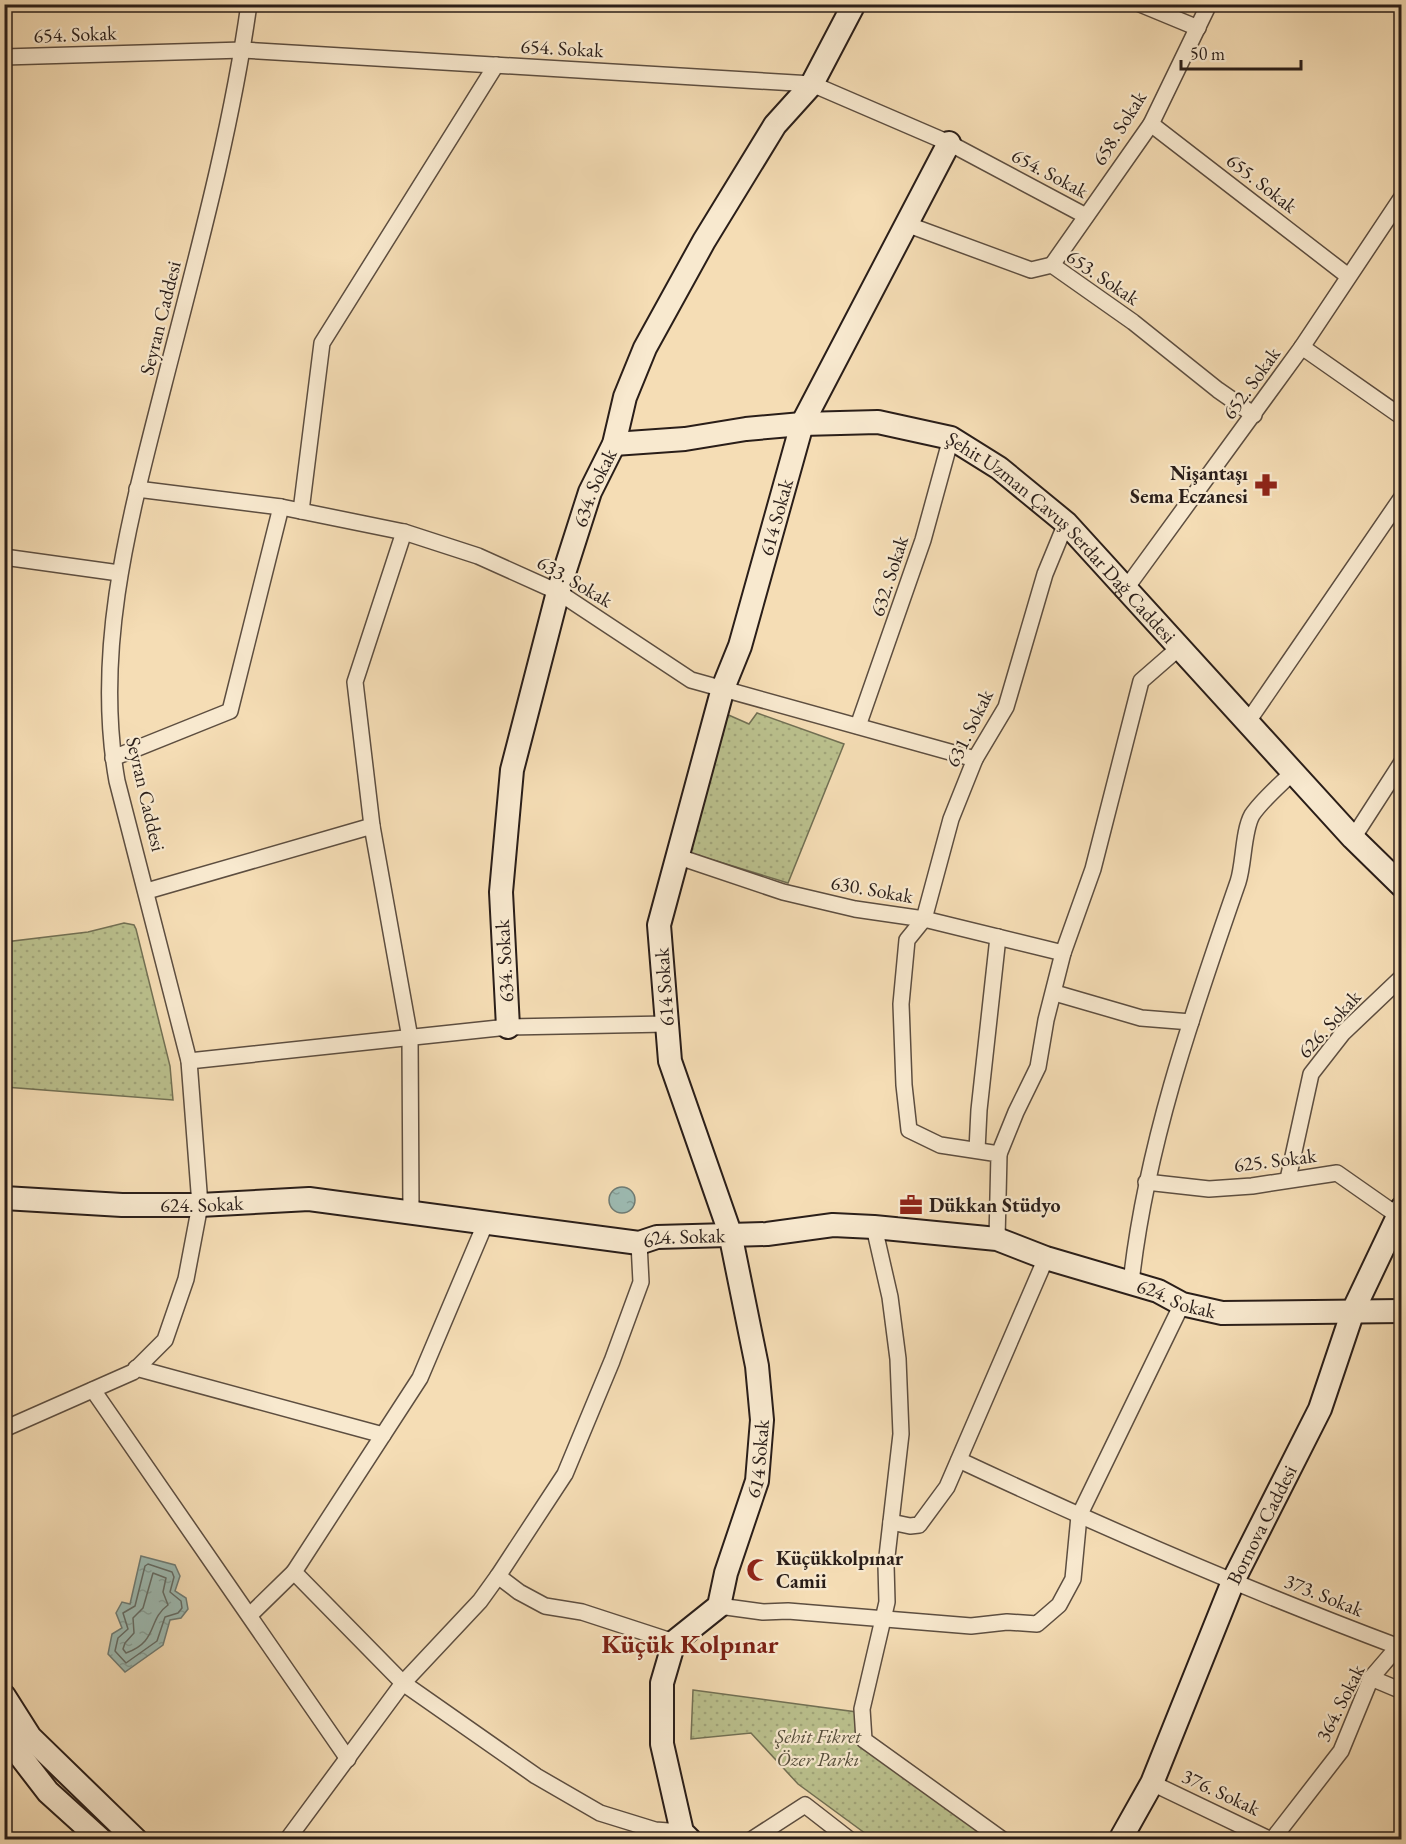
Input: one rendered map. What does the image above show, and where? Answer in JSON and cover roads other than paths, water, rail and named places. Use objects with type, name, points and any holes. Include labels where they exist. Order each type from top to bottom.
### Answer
[{"type":"street","name":"Seyran Caddesi","points":[[4,1430],[136,1368],[165,1340],[186,1280],[200,1205],[189,1061],[113,758],[108,676],[119,573],[137,489],[208,213],[243,50],[249,4]]},
{"type":"street","name":"634. Sokak","points":[[508,1028],[501,892],[512,770],[558,592],[590,492],[614,444],[625,398],[645,348],[704,241],[775,125],[812,84],[854,4]]},
{"type":"street","points":[[1140,4],[1198,28]]},
{"type":"street","name":"658. Sokak","points":[[1052,265],[1150,124],[1209,4]]},
{"type":"street","name":"654. Sokak","points":[[4,57],[243,50],[812,84],[949,143],[1086,216]]},
{"type":"street","points":[[301,511],[322,343],[496,65]]},
{"type":"street","name":"655. Sokak","points":[[1150,124],[1348,276]]},
{"type":"street","name":"614 Sokak","points":[[719,1606],[726,1573],[757,1481],[762,1420],[757,1366],[730,1233],[670,1061],[659,925],[723,688],[740,646],[802,424],[949,143]]},
{"type":"street","name":"652. Sokak","points":[[1127,587],[1254,416],[1401,197]]},
{"type":"street","name":"653. Sokak","points":[[906,224],[1031,270],[1052,265],[1133,322],[1254,416]]},
{"type":"street","points":[[1302,347],[1401,417]]},
{"type":"street","name":"Şehit Uzman Çavuş Serdar Dağ Caddesi","points":[[614,444],[685,439],[746,429],[802,424],[878,422],[951,438],[999,468],[1066,523],[1249,720],[1353,838],[1401,886]]},
{"type":"street","name":"632. Sokak","points":[[858,726],[920,550],[951,438]]},
{"type":"street","name":"633. Sokak","points":[[137,489],[281,507],[404,532],[478,556],[558,592],[692,681],[975,759]]},
{"type":"street","points":[[1249,720],[1401,497]]},
{"type":"street","points":[[113,758],[230,711],[281,507]]},
{"type":"street","name":"631. Sokak","points":[[924,919],[951,819],[975,759],[1006,707],[1045,574],[1066,523]]},
{"type":"street","points":[[404,532],[355,682],[372,826],[410,1038],[411,1212]]},
{"type":"street","points":[[4,557],[119,573]]},
{"type":"street","points":[[997,1239],[999,1154],[1038,1067],[1046,1020],[1055,993],[1063,953],[1093,868],[1141,681],[1180,647]]},
{"type":"street","points":[[1353,838],[1401,762]]},
{"type":"street","points":[[1131,1282],[1137,1228],[1146,1182],[1191,1022],[1239,878],[1252,816],[1293,772]]},
{"type":"street","points":[[147,891],[372,826]]},
{"type":"street","name":"630. Sokak","points":[[676,856],[783,892],[855,909],[924,919],[1063,953]]},
{"type":"street","points":[[924,919],[907,940],[901,1004],[904,1085],[909,1130],[940,1145],[999,1154]]},
{"type":"street","points":[[977,1150],[979,1110],[998,937]]},
{"type":"street","name":"626. Sokak","points":[[1288,1179],[1311,1074],[1343,1033],[1401,977]]},
{"type":"street","points":[[1055,993],[1141,1018],[1191,1022]]},
{"type":"street","points":[[189,1061],[508,1028],[667,1023]]},
{"type":"street","name":"625. Sokak","points":[[1146,1182],[1209,1189],[1252,1186],[1337,1173],[1399,1212]]},
{"type":"street","name":"624. Sokak","points":[[4,1198],[122,1205],[200,1205],[309,1199],[639,1243],[657,1237],[730,1233],[767,1234],[833,1225],[874,1227],[997,1239],[1046,1258],[1158,1291],[1182,1304],[1222,1313],[1401,1311]]},
{"type":"street","name":"Bornova Caddesi","points":[[1120,1839],[1152,1783],[1234,1579],[1320,1409],[1353,1311],[1399,1212]]},
{"type":"street","points":[[250,1615],[294,1572],[420,1378],[486,1222]]},
{"type":"street","points":[[874,1227],[890,1297],[898,1359],[901,1434],[886,1565],[886,1602],[862,1709],[864,1740],[1003,1839]]},
{"type":"street","points":[[287,1839],[403,1683],[480,1601],[565,1474],[612,1361],[641,1282],[639,1243]]},
{"type":"street","points":[[891,1522],[909,1526],[919,1525],[947,1487],[1046,1258]]},
{"type":"street","points":[[294,1572],[403,1683],[536,1776],[600,1813],[655,1830],[686,1836],[662,1744],[662,1683],[674,1642],[719,1606],[971,1626],[1007,1622],[1037,1624],[1059,1605],[1073,1579],[1079,1516],[1182,1304]]},
{"type":"street","points":[[136,1368],[383,1435]]},
{"type":"street","points":[[93,1390],[348,1759]]},
{"type":"street","name":"373. Sokak","points":[[959,1460],[1079,1516],[1234,1579],[1296,1608],[1400,1644]]},
{"type":"street","points":[[498,1576],[519,1592],[545,1606],[582,1612],[674,1642]]},
{"type":"street","name":"364. Sokak","points":[[1272,1839],[1341,1751],[1371,1678],[1400,1644]]},
{"type":"street","points":[[1371,1678],[1401,1691]]},
{"type":"street","points":[[4,1696],[30,1737],[136,1839]]},
{"type":"street","points":[[5,1735],[48,1792],[101,1839]]},
{"type":"street","name":"376. Sokak","points":[[1152,1783],[1272,1839]]},
{"type":"street","points":[[751,1839],[805,1805],[850,1839]]},
{"type":"water","points":[[622,1187],[631,1191],[635,1200],[631,1209],[622,1213],[613,1209],[609,1200],[613,1191]]},
{"type":"water","points":[[141,1556],[175,1565],[180,1576],[175,1591],[186,1598],[188,1609],[181,1618],[170,1620],[163,1645],[125,1672],[108,1654],[112,1634],[122,1628],[116,1613],[122,1602],[130,1604]]},
{"type":"place","name":"Nişantaşı Sema Eczanesi","points":[[1266,485]]},
{"type":"place","name":"Dükkan Stüdyo","points":[[911,1205]]},
{"type":"place","name":"Küçükkolpınar Camii","points":[[758,1570]]},
{"type":"district","name":"Küçük Kolpınar","points":[[690,1644]]},
{"type":"park label","name":"Şehit Fikret Özer Parkı","points":[[818,1748]]}]
